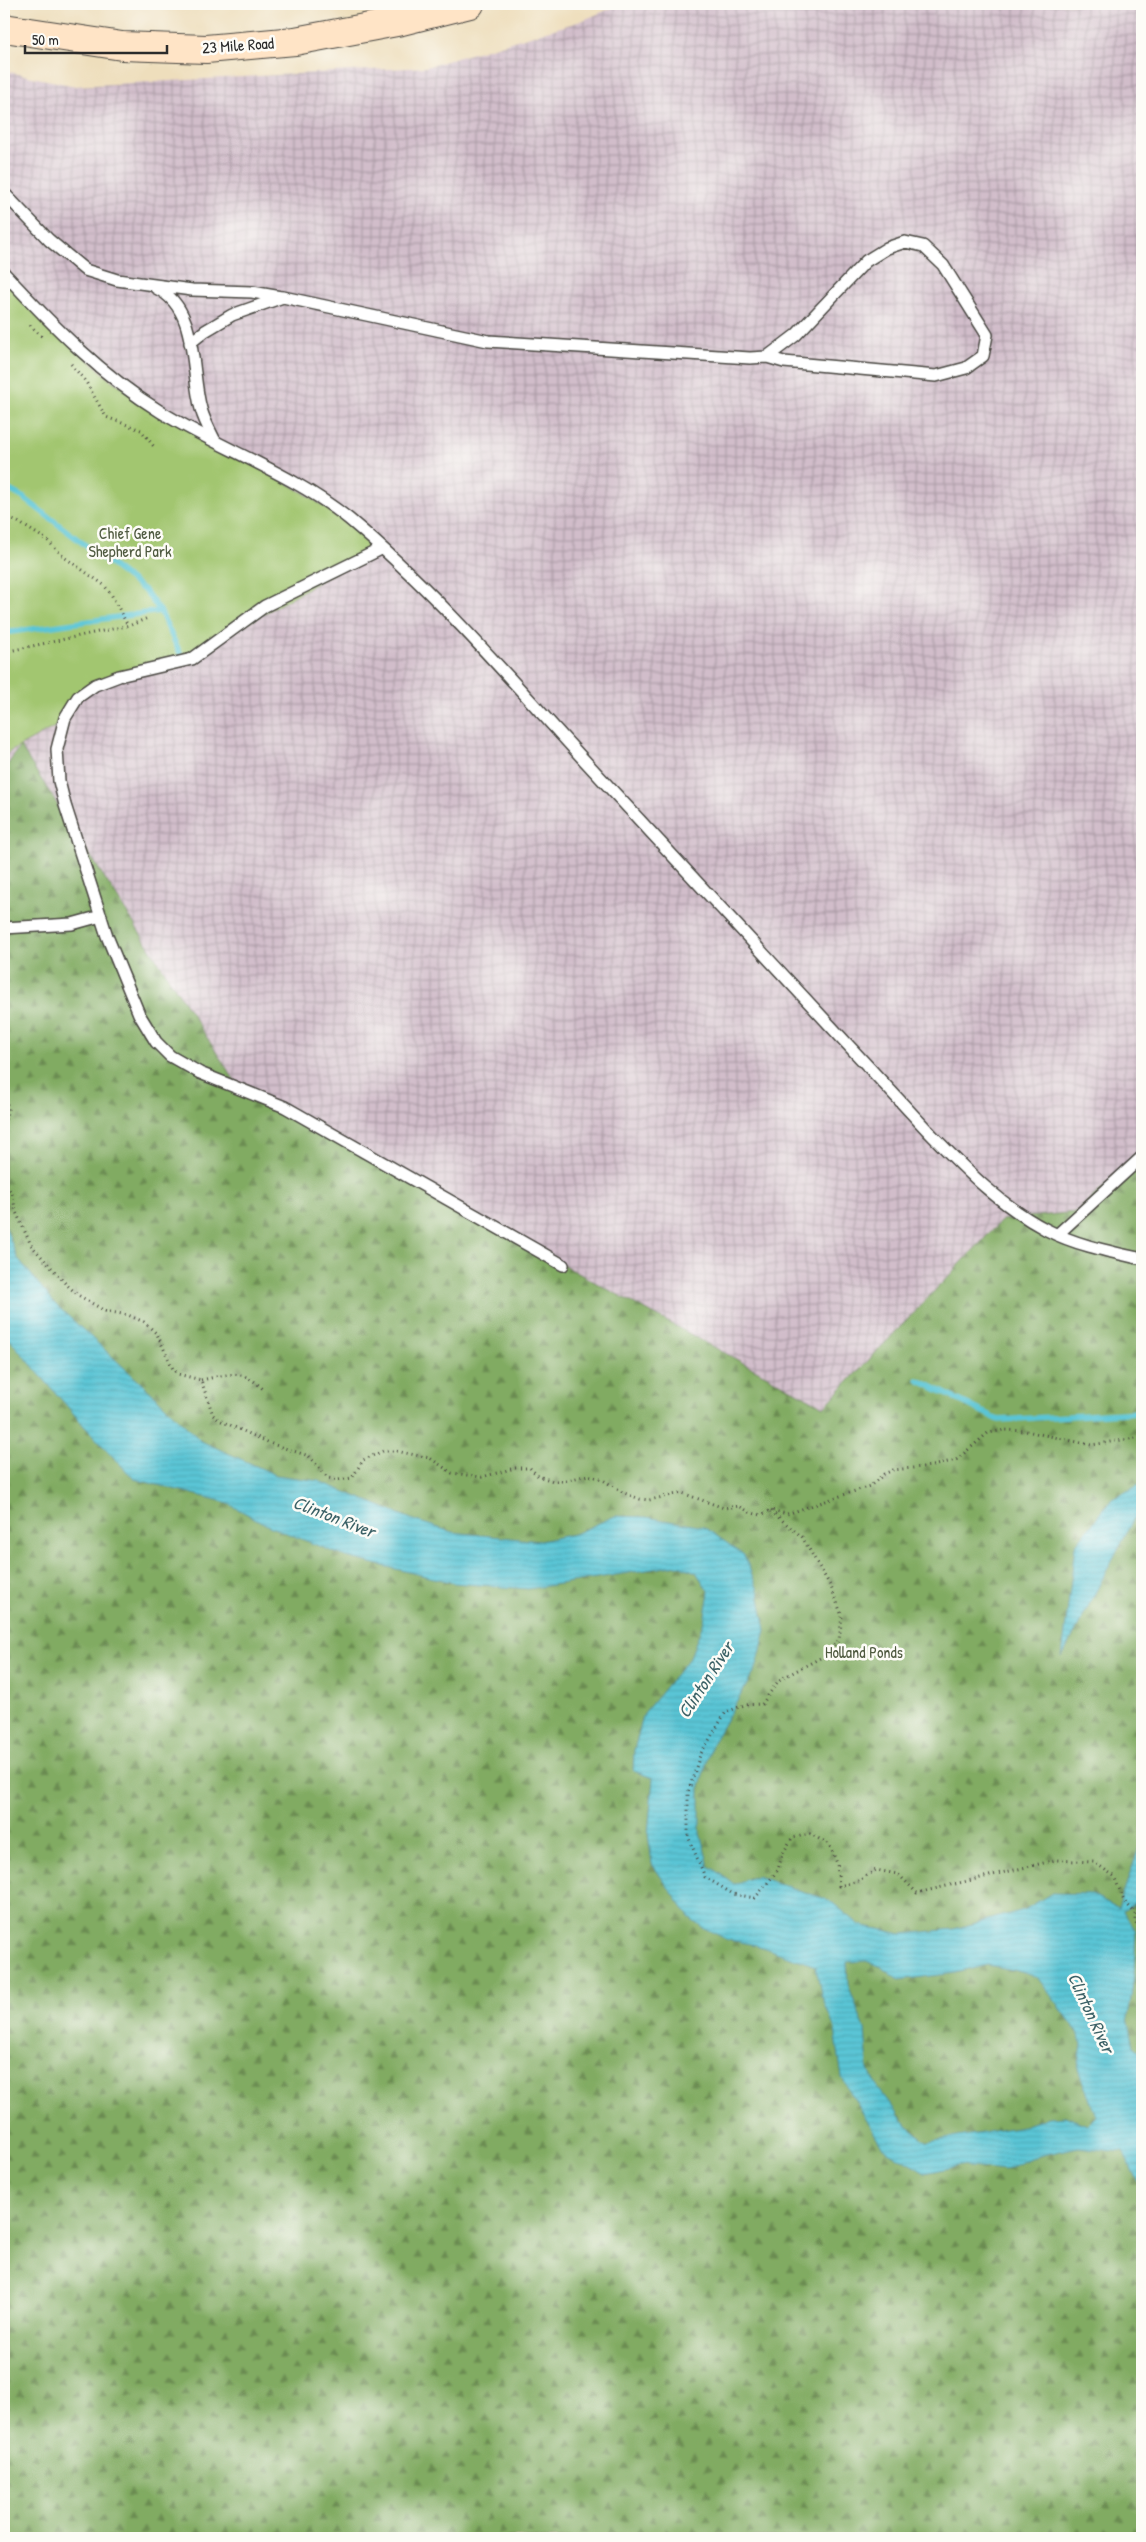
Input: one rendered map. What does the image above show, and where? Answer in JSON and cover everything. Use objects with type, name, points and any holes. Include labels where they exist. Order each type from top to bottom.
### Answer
[{"type":"main road","name":"23 Mile Road","points":[[4,28],[122,46],[206,49],[295,41],[402,21],[470,4]]},
{"type":"lane","points":[[4,193],[49,240],[85,270],[117,280],[192,290],[252,292],[488,340],[750,358],[767,357],[784,362],[936,376],[966,368],[983,356],[987,335],[943,265],[923,246],[905,242],[888,248],[866,261],[796,335],[767,357]]},
{"type":"lane","points":[[4,273],[54,327],[114,379],[161,412],[305,490],[346,517],[408,572],[514,683],[927,1130],[988,1191],[1048,1231],[1100,1249],[1142,1260]]},
{"type":"lane","points":[[147,284],[166,293],[188,328],[201,410],[214,441]]},
{"type":"lane","points":[[190,343],[204,331],[232,315],[283,298]]},
{"type":"lane","points":[[382,548],[265,606],[192,659],[119,676],[95,685],[78,697],[65,718],[57,749],[59,781],[65,805],[101,916],[139,1014],[156,1042],[170,1056],[200,1073],[285,1107],[563,1265]]},
{"type":"lane","points":[[4,928],[72,924],[101,916]]},
{"type":"lane","points":[[1058,1234],[1142,1156]]},
{"type":"path","points":[[28,322],[46,340]]},
{"type":"path","points":[[68,360],[86,382],[106,417],[142,430],[155,448]]},
{"type":"path","points":[[4,517],[18,522],[47,540],[64,557],[104,585],[128,626]]},
{"type":"path","points":[[4,652],[128,626],[148,618]]},
{"type":"path","points":[[4,1089],[8,1108],[4,1124]]},
{"type":"path","points":[[4,1180],[12,1194],[16,1212],[31,1245],[78,1295],[105,1311],[128,1315],[144,1322],[157,1334],[173,1369],[178,1374],[202,1380],[238,1374],[253,1379],[263,1389]]},
{"type":"path","points":[[202,1380],[213,1415],[219,1420],[272,1444],[309,1456],[328,1478],[339,1480],[352,1478],[363,1460],[369,1456],[396,1451],[430,1458],[452,1472],[482,1477],[515,1468],[530,1468],[538,1476],[553,1481],[564,1481],[588,1476],[640,1499],[656,1499],[682,1493],[724,1508],[739,1506],[751,1513],[761,1515],[771,1510],[787,1514],[870,1486],[881,1479],[884,1474],[894,1470],[932,1466],[956,1460],[988,1433],[1004,1430],[1026,1431],[1091,1445],[1142,1437]]},
{"type":"path","points":[[771,1510],[802,1537],[830,1587],[842,1616],[839,1640],[824,1656],[779,1680],[762,1704],[744,1705],[726,1712],[700,1755],[688,1793],[688,1836],[705,1877],[733,1894],[755,1898],[778,1870],[782,1855],[792,1838],[810,1834],[829,1844],[837,1863],[839,1886],[858,1881],[876,1870],[898,1874],[917,1893],[1056,1860],[1094,1862],[1114,1876],[1124,1901],[1136,1913],[1135,1921],[1142,1938]]},
{"type":"shaded area","points":[[621,4],[1142,4],[1142,1164],[808,1423],[4,987],[4,657],[172,434],[4,281],[4,71],[75,86],[426,67],[581,21]]},
{"type":"green space","name":"Chief Gene Shepherd Park","points":[[4,278],[109,379],[304,493],[344,520],[376,548],[192,656],[94,681],[60,724],[4,755]]},
{"type":"green space","name":"Holland Ponds","points":[[20,746],[240,1089],[824,1407],[1002,1220],[1076,1212],[1142,1153],[1142,2538],[4,2538],[4,770]]},
{"type":"water","name":"Clinton River","points":[[4,1223],[17,1257],[54,1303],[201,1441],[276,1475],[319,1481],[416,1521],[452,1532],[540,1541],[574,1534],[615,1516],[646,1517],[704,1527],[744,1555],[759,1592],[766,1630],[756,1669],[712,1744],[700,1786],[700,1833],[709,1866],[734,1884],[756,1876],[829,1900],[860,1925],[902,1934],[954,1929],[1024,1910],[1052,1893],[1091,1894],[1118,1908],[1142,1839],[1142,1898],[1123,1911],[1136,1931],[1134,1976],[1128,2018],[1134,2046],[1142,2053],[1142,2190],[1123,2152],[1078,2147],[1030,2158],[1004,2171],[960,2166],[925,2173],[883,2148],[842,2078],[835,2030],[821,1994],[816,1966],[756,1945],[728,1940],[702,1927],[689,1917],[652,1864],[648,1834],[653,1778],[633,1771],[634,1750],[644,1713],[690,1657],[704,1621],[709,1592],[696,1572],[678,1565],[528,1589],[454,1583],[346,1557],[269,1526],[225,1502],[134,1479],[85,1427],[4,1333]],"holes":[[[866,1961],[882,1967],[899,1980],[956,1973],[987,1965],[1037,1977],[1073,2025],[1082,2044],[1078,2069],[1096,2116],[1087,2125],[1065,2116],[1048,2117],[1023,2126],[928,2142],[907,2126],[875,2084],[868,2067],[865,2029],[848,1984],[847,1962]]]},
{"type":"water","points":[[1139,1485],[1142,1487],[1142,1522],[1134,1518],[1062,1657],[1075,1546],[1112,1499]]},
{"type":"waterway","points":[[4,487],[24,498],[145,591],[160,611],[180,653]]},
{"type":"waterway","points":[[4,633],[160,611]]},
{"type":"waterway","points":[[918,1380],[999,1420],[1142,1412]]}]
